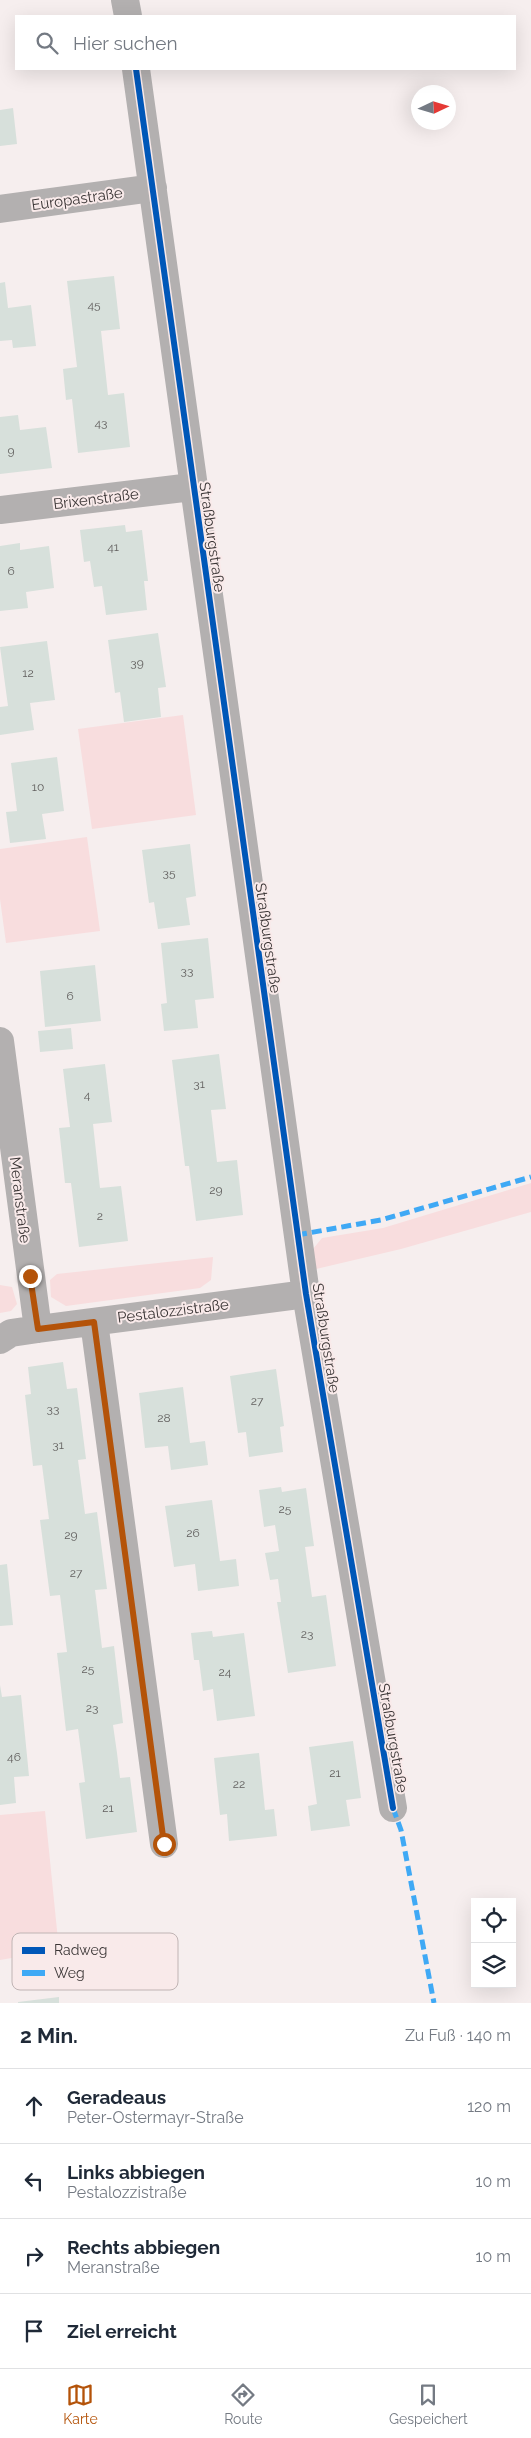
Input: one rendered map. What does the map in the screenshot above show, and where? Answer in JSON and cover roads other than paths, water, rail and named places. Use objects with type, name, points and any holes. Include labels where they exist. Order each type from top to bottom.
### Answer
[{"type":"street","points":[[125,0],[128,15]]},
{"type":"street","name":"Straßburgstraße","points":[[136,70],[192,487],[306,1294],[393,1808]]},
{"type":"street","name":"Europastraße","points":[[0,209],[153,188]]},
{"type":"street","name":"Brixenstraße","points":[[0,510],[192,487]]},
{"type":"street","name":"Meranstraße","points":[[0,1041],[38,1329]]},
{"type":"street","name":"Pestalozzistraße","points":[[4,1334],[306,1294]]},
{"type":"street","points":[[94,1322],[164,1844]]}]
